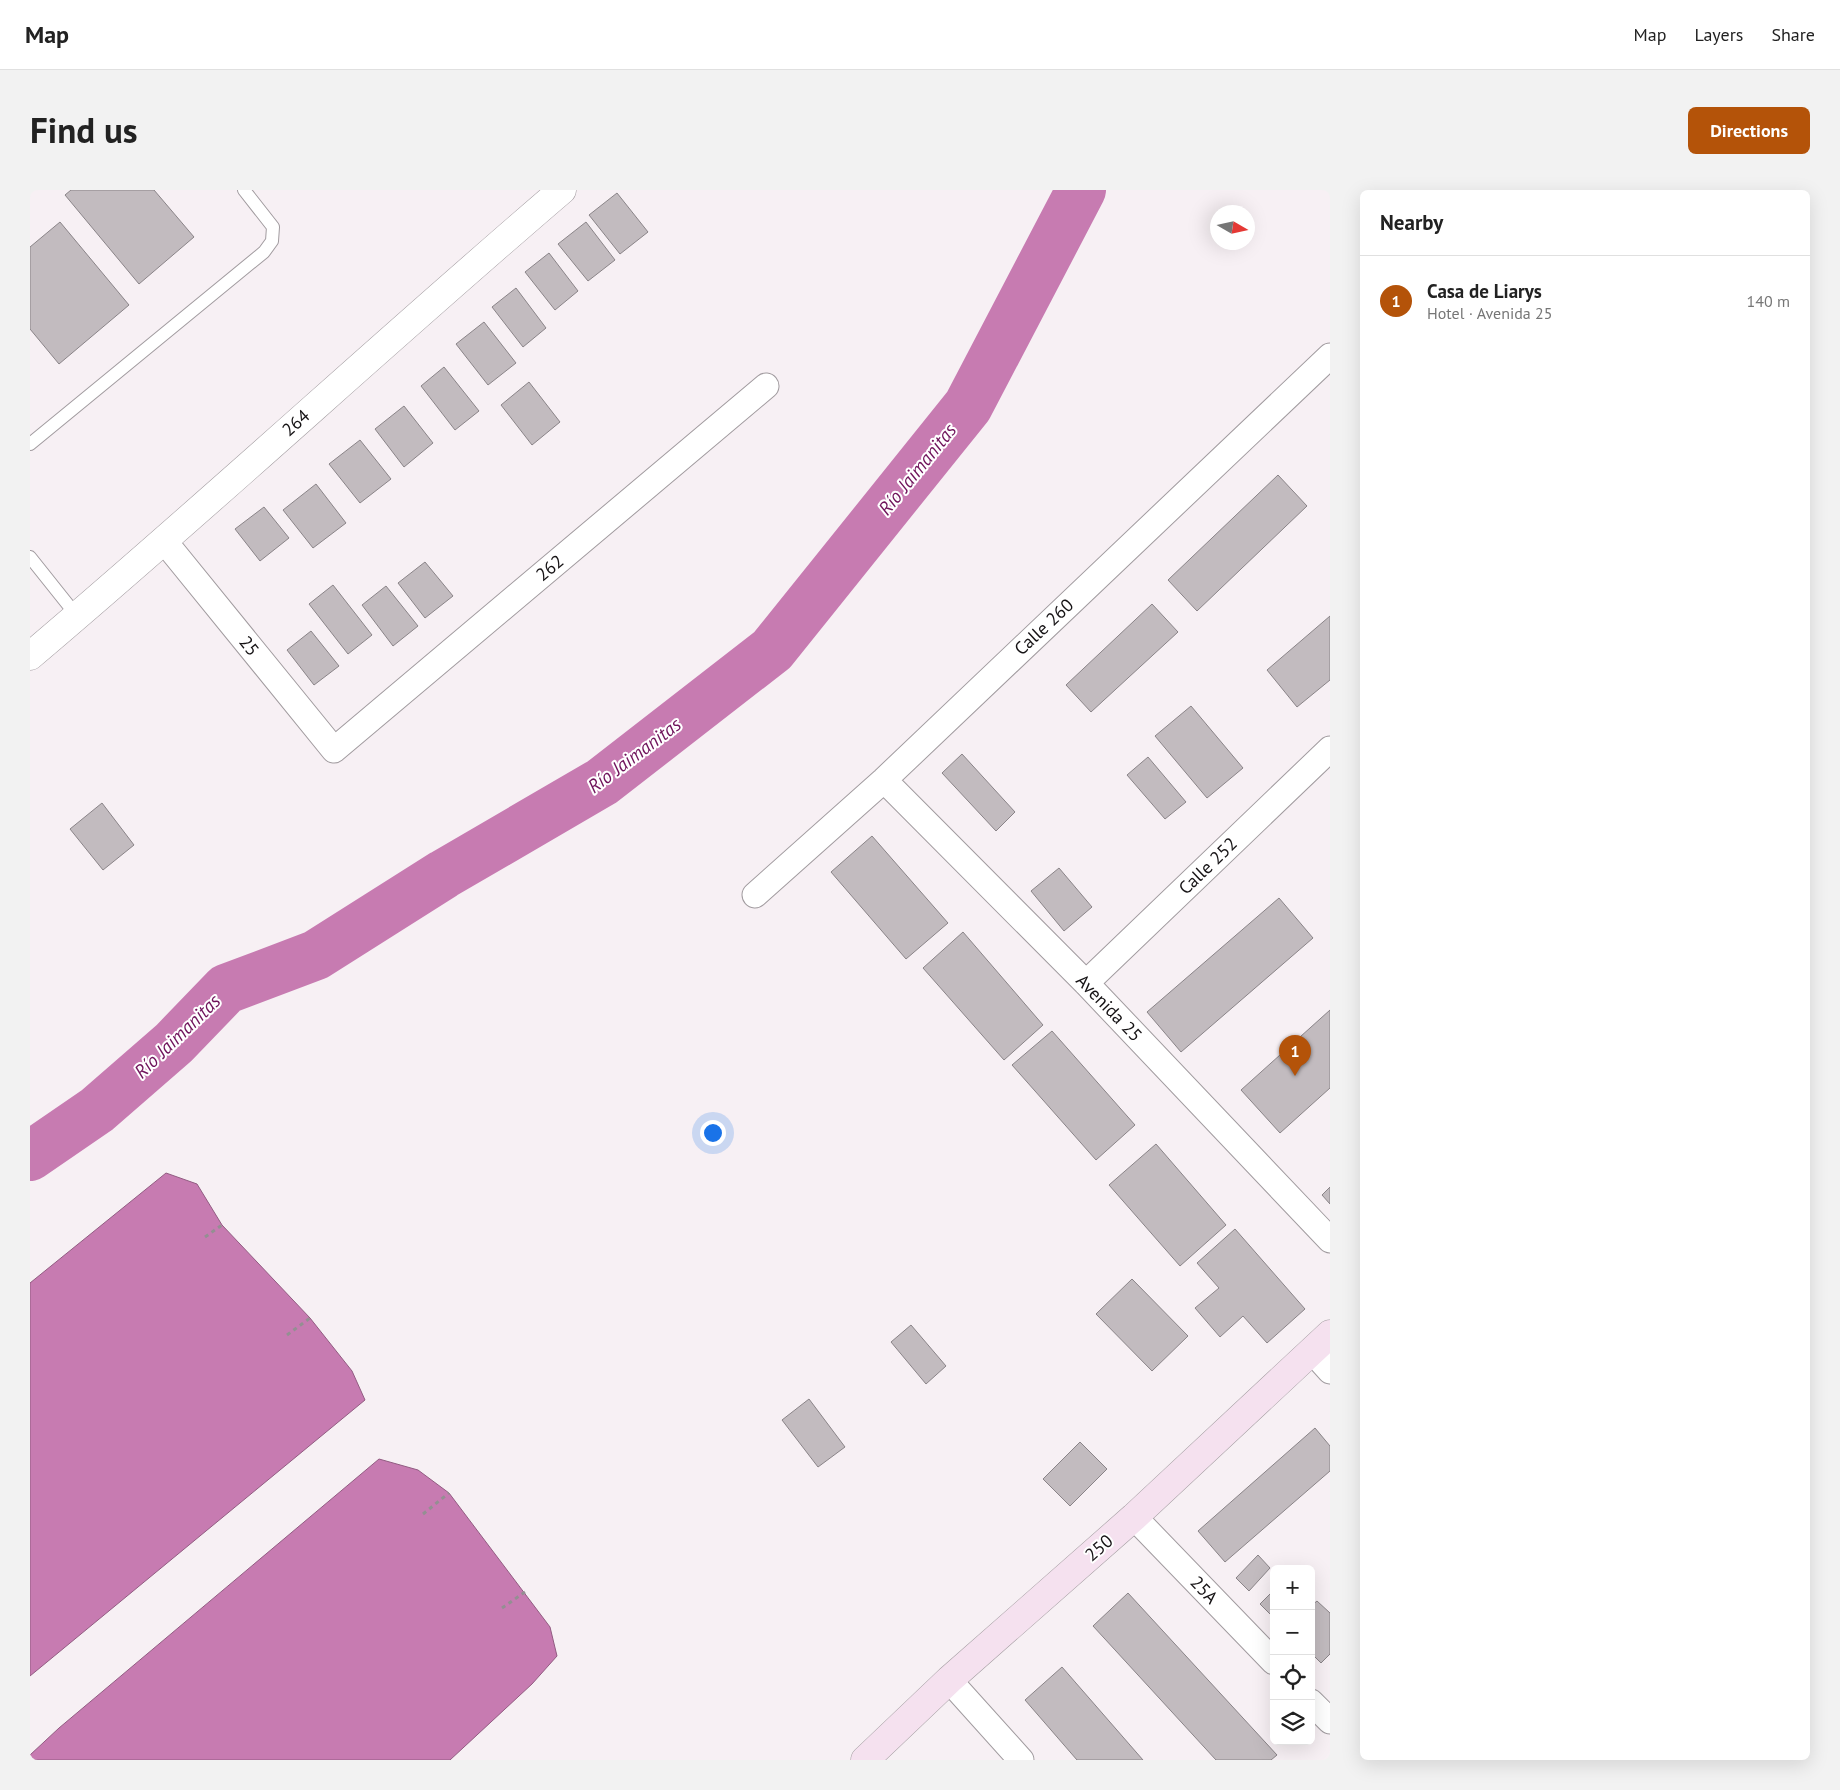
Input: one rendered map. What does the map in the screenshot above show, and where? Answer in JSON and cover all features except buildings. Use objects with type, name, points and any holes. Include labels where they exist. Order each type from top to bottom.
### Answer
[{"type":"main road","name":"250","points":[[865,1760],[949,1680],[1324,1352]]},
{"type":"street","name":"264","points":[[30,656],[165,542],[436,298],[562,190]]},
{"type":"street","name":"Calle 260","points":[[755,895],[884,780],[1330,356]]},
{"type":"street","name":"262","points":[[334,750],[766,386]]},
{"type":"street","name":"25","points":[[165,542],[334,750]]},
{"type":"street","name":"Calle 252","points":[[1086,983],[1330,749]]},
{"type":"street","name":"Avenida 25","points":[[884,780],[1086,983],[1330,1240]]},
{"type":"street","name":"25A","points":[[1134,1517],[1270,1658]]},
{"type":"street","points":[[949,1680],[1020,1760]]},
{"type":"street","points":[[1315,1706],[1330,1721]]},
{"type":"lane","points":[[30,444],[264,252],[272,241],[273,227],[244,190]]},
{"type":"lane","points":[[30,557],[77,616]]},
{"type":"path","points":[[205,1238],[222,1225]]},
{"type":"path","points":[[287,1335],[310,1318]]},
{"type":"path","points":[[422,1514],[449,1493]]},
{"type":"path","points":[[502,1608],[525,1592]]},
{"type":"shaded area","points":[[166,1173],[197,1184],[222,1225],[310,1318],[352,1371],[365,1400],[30,1676],[30,1283]]},
{"type":"shaded area","points":[[379,1459],[418,1470],[449,1493],[550,1627],[557,1656],[532,1684],[450,1760],[30,1760],[30,1755],[59,1728]]},
{"type":"waterway","name":"Río Jaimanitas","points":[[30,1156],[97,1110],[174,1043],[226,989],[316,955],[444,874],[602,782],[772,650],[968,406],[1081,190]]},
{"type":"place","name":"Casa de Liarys","points":[[1295,1076]]}]
